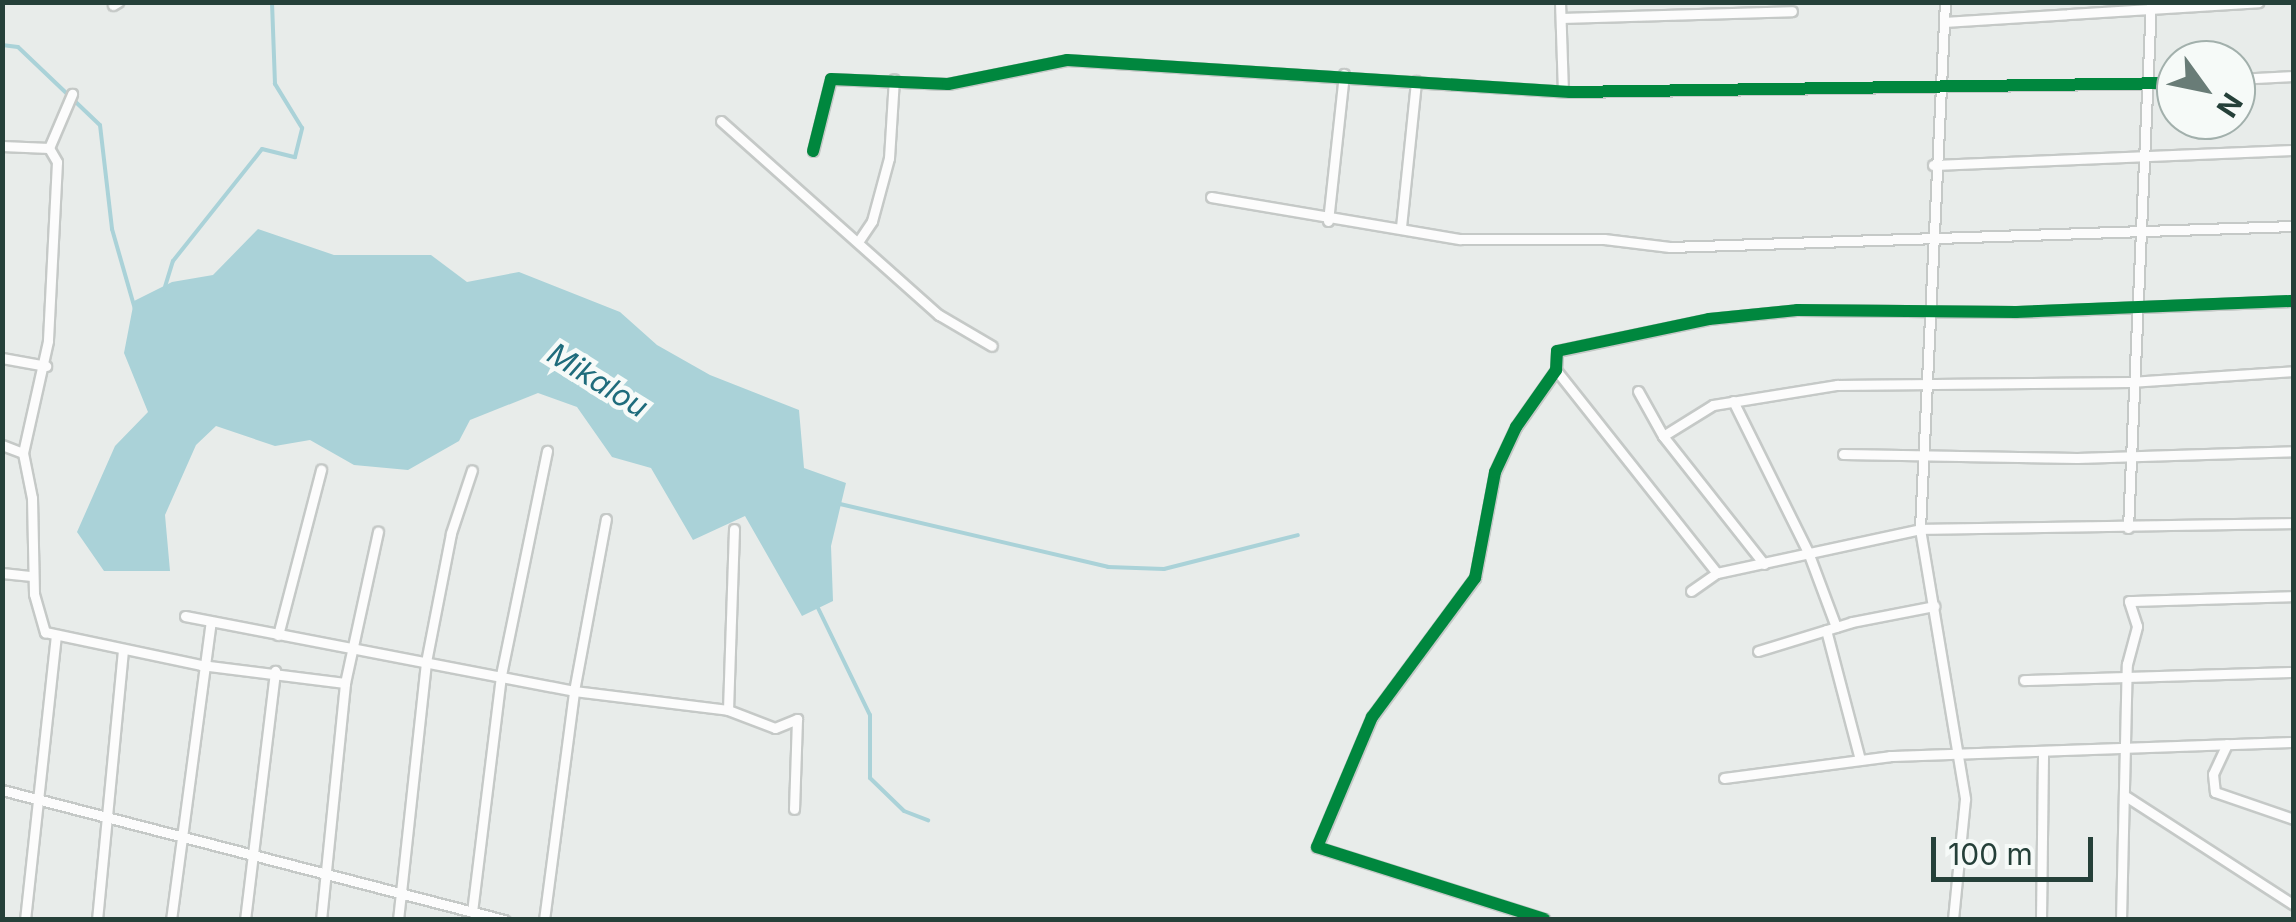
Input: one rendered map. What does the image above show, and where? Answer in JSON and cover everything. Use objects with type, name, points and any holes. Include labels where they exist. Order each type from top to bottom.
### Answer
[{"type":"street","points":[[1560,2],[1563,91]]},
{"type":"street","points":[[1946,2],[1933,164],[1930,386],[1920,529],[1960,753],[1964,818],[1953,920]]},
{"type":"street","points":[[1944,22],[2258,2]]},
{"type":"street","points":[[2128,528],[2133,304],[2151,6]]},
{"type":"street","points":[[1561,18],[1792,11]]},
{"type":"street","points":[[813,150],[831,78],[948,84],[1066,60],[1344,74],[1563,91],[1940,83],[2156,83]]},
{"type":"street","points":[[1328,221],[1344,74]]},
{"type":"street","points":[[2256,78],[2294,76]]},
{"type":"street","points":[[858,242],[872,222],[889,158],[894,79]]},
{"type":"street","points":[[1401,227],[1416,81]]},
{"type":"street","points":[[72,94],[50,148],[57,162],[46,366],[23,453],[32,498],[32,576],[45,632],[201,665],[276,671],[344,683]]},
{"type":"street","points":[[721,121],[940,315],[992,346]]},
{"type":"street","points":[[2,146],[50,148]]},
{"type":"street","points":[[1933,164],[2294,150]]},
{"type":"street","points":[[1211,198],[1328,221],[1401,227],[1460,240],[1604,239],[1670,247],[2294,226]]},
{"type":"street","points":[[1544,919],[1317,847],[1372,717],[1474,578],[1495,472],[1516,426],[1556,370],[1562,347],[1709,319],[1797,310],[1932,311],[2294,301]]},
{"type":"street","points":[[2,358],[46,366]]},
{"type":"street","points":[[1556,370],[1717,573]]},
{"type":"street","points":[[1663,436],[1703,410],[1733,400],[1838,385],[2130,382],[2294,371]]},
{"type":"street","points":[[1638,391],[1663,436],[1764,564]]},
{"type":"street","points":[[1733,400],[1808,552],[1831,628],[1860,760]]},
{"type":"street","points":[[2,445],[23,453]]},
{"type":"street","points":[[472,912],[500,676],[547,451]]},
{"type":"street","points":[[1843,454],[2128,457],[2294,451]]},
{"type":"street","points":[[278,635],[321,470]]},
{"type":"street","points":[[398,920],[426,662],[451,532],[472,470]]},
{"type":"street","points":[[544,920],[574,691],[606,518]]},
{"type":"street","points":[[1692,591],[1717,573],[1920,529],[2294,523]]},
{"type":"street","points":[[728,710],[734,529]]},
{"type":"street","points":[[321,920],[344,683],[378,532]]},
{"type":"street","points":[[2,572],[32,576]]},
{"type":"street","points":[[2121,920],[2123,750],[2127,674],[2136,626],[2130,601],[2294,596]]},
{"type":"street","points":[[1758,651],[1831,628],[1934,606]]},
{"type":"street","points":[[185,616],[574,691],[728,710],[775,728],[797,719],[794,809]]},
{"type":"street","points":[[171,920],[201,665],[210,622]]},
{"type":"street","points":[[24,920],[56,636]]},
{"type":"street","points":[[96,920],[123,650]]},
{"type":"street","points":[[245,920],[276,671]]},
{"type":"street","points":[[2024,680],[2294,672]]},
{"type":"street","points":[[1724,778],[1860,760],[1960,753],[2294,742]]},
{"type":"street","points":[[2226,744],[2213,774],[2215,792],[2294,819]]},
{"type":"street","points":[[2041,920],[2043,752]]},
{"type":"street","points":[[2,790],[504,920]]},
{"type":"street","points":[[2124,796],[2294,905]]},
{"type":"water","points":[[258,229],[334,255],[431,255],[467,282],[519,272],[620,312],[657,345],[710,375],[799,410],[804,468],[846,483],[831,546],[833,601],[802,616],[745,516],[693,540],[651,468],[612,457],[577,407],[538,393],[470,420],[459,441],[408,470],[354,465],[310,440],[275,446],[216,426],[196,445],[165,515],[170,571],[104,571],[77,532],[115,446],[148,412],[124,353],[134,301],[172,282],[213,275]]},
{"type":"waterway","points":[[164,290],[173,261],[262,149],[295,157],[302,128],[275,84],[272,2]]},
{"type":"waterway","name":"Mikalou","points":[[2,45],[18,47],[100,125],[112,229],[135,309]]},
{"type":"waterway","name":"Mikalou","points":[[840,504],[1108,567],[1164,569],[1298,535]]},
{"type":"waterway","points":[[818,608],[870,715],[870,778],[904,811],[928,820]]},
{"type":"cycle path","points":[[813,151],[831,79],[948,84],[1067,60],[1570,92],[2156,83]]},
{"type":"cycle path","points":[[1544,919],[1317,847],[1372,717],[1475,578],[1495,472],[1516,427],[1556,370],[1557,351],[1709,319],[1797,310],[2016,312],[2294,301]]}]
